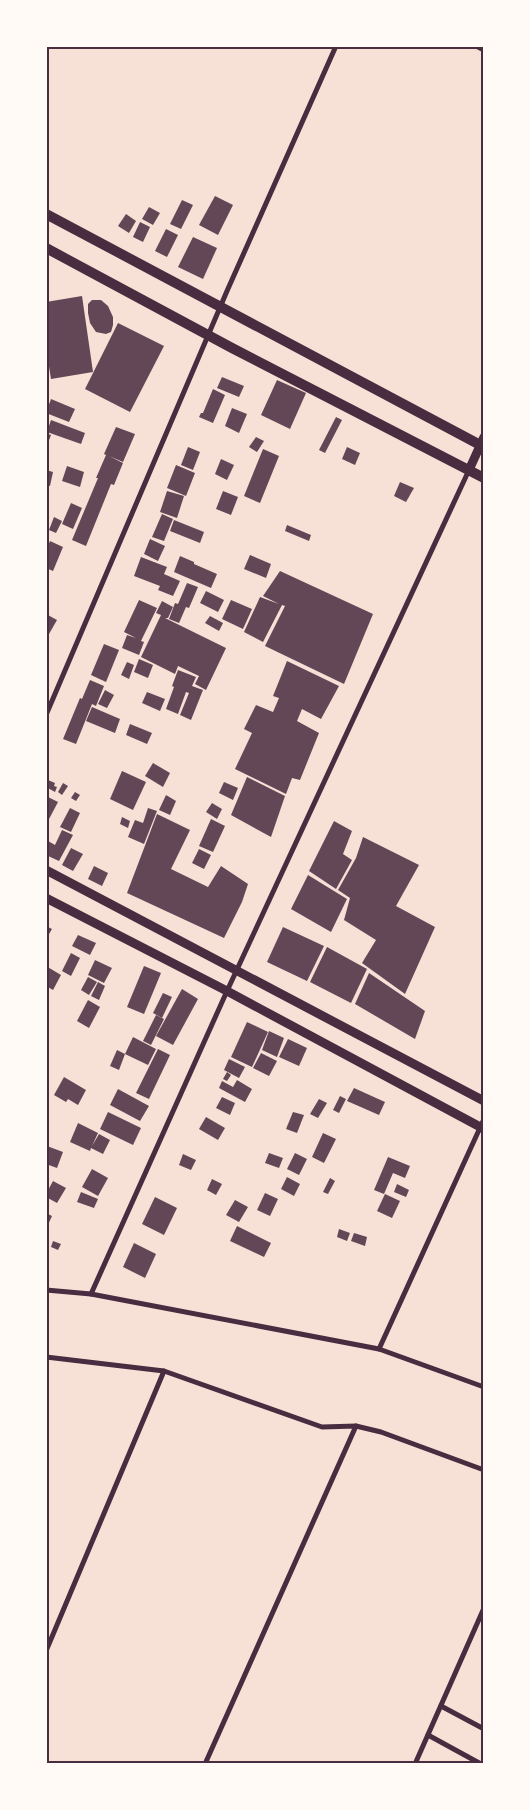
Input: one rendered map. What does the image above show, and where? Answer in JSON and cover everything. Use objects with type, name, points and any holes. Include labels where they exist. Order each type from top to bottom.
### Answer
[{"type":"main road","points":[[46,214],[220,308],[483,443]]},
{"type":"main road","points":[[46,248],[208,336],[484,478]]},
{"type":"street","points":[[46,715],[220,308],[336,46]]},
{"type":"street","points":[[476,46],[484,50]]},
{"type":"street","points":[[91,1294],[227,991],[483,443]]},
{"type":"street","points":[[46,870],[484,1101]]},
{"type":"street","points":[[46,898],[483,1125],[379,1349]]},
{"type":"street","points":[[46,1290],[91,1294],[379,1349],[484,1387]]},
{"type":"street","points":[[46,1357],[164,1371],[322,1427],[356,1426],[381,1432],[484,1470]]},
{"type":"street","points":[[46,1651],[164,1371]]},
{"type":"street","points":[[205,1764],[356,1426]]},
{"type":"street","points":[[415,1764],[484,1608]]},
{"type":"street","points":[[440,1706],[484,1729]]},
{"type":"street","points":[[428,1735],[481,1764]]},
{"type":"building","points":[[215,196],[233,205],[218,235],[199,225]]},
{"type":"building","points":[[182,200],[193,205],[181,229],[170,224]]},
{"type":"building","points":[[149,207],[160,213],[153,225],[142,219]]},
{"type":"building","points":[[126,214],[136,221],[129,233],[118,226]]},
{"type":"building","points":[[140,222],[150,227],[143,242],[133,237]]},
{"type":"building","points":[[166,229],[178,235],[167,257],[155,251]]},
{"type":"building","points":[[193,237],[217,248],[203,279],[178,267]]},
{"type":"building","points":[[82,296],[93,372],[51,379],[46,348],[46,302]]},
{"type":"building","points":[[92,300],[101,300],[108,306],[113,317],[111,332],[106,334],[96,332],[90,323],[88,304]]},
{"type":"building","points":[[118,323],[164,346],[130,412],[85,389]]},
{"type":"building","points":[[222,377],[244,386],[239,397],[217,388]]},
{"type":"building","points":[[277,380],[306,393],[290,429],[261,415]]},
{"type":"building","points":[[213,389],[225,395],[213,423],[199,417],[203,413]]},
{"type":"building","points":[[51,399],[75,409],[69,422],[46,413]]},
{"type":"building","points":[[232,408],[247,414],[239,433],[225,426]]},
{"type":"building","points":[[336,417],[342,420],[325,453],[319,450]]},
{"type":"building","points":[[51,420],[85,433],[81,444],[47,432]]},
{"type":"building","points":[[116,427],[135,434],[123,462],[109,456],[123,463],[114,485],[111,484],[86,546],[72,540],[98,478],[96,478],[106,455],[104,454]]},
{"type":"building","points":[[46,433],[51,435],[46,448]]},
{"type":"building","points":[[256,437],[264,441],[257,452],[249,447]]},
{"type":"building","points":[[188,447],[200,452],[193,470],[181,465]]},
{"type":"building","points":[[347,447],[360,453],[355,465],[342,459]]},
{"type":"building","points":[[263,449],[279,456],[260,503],[244,496]]},
{"type":"building","points":[[221,459],[234,465],[227,480],[215,474]]},
{"type":"building","points":[[176,465],[195,473],[186,496],[167,488]]},
{"type":"building","points":[[67,466],[84,472],[80,487],[62,481]]},
{"type":"building","points":[[46,470],[53,472],[50,486],[46,485]]},
{"type":"building","points":[[400,482],[414,488],[406,502],[394,496]]},
{"type":"building","points":[[167,491],[184,496],[177,518],[160,512]]},
{"type":"building","points":[[223,491],[238,497],[231,515],[216,509]]},
{"type":"building","points":[[71,503],[82,508],[73,529],[62,524]]},
{"type":"building","points":[[162,514],[173,519],[164,541],[152,537]]},
{"type":"building","points":[[54,517],[62,521],[56,533],[49,530]]},
{"type":"building","points":[[174,520],[204,532],[200,543],[170,531]]},
{"type":"building","points":[[287,525],[311,535],[309,541],[285,531]]},
{"type":"building","points":[[150,539],[165,546],[158,561],[144,554]]},
{"type":"building","points":[[50,541],[63,547],[53,571],[46,568],[46,550]]},
{"type":"building","points":[[250,555],[271,564],[266,578],[244,569]]},
{"type":"building","points":[[180,556],[217,574],[211,588],[174,572]]},
{"type":"building","points":[[141,557],[167,567],[164,574],[180,581],[173,596],[158,590],[160,586],[134,576]]},
{"type":"building","points":[[280,571],[373,614],[344,684],[265,646],[285,606],[282,605],[263,642],[244,632],[260,597],[279,604],[263,596]]},
{"type":"building","points":[[187,583],[198,587],[189,608],[186,607],[179,623],[169,619],[175,603],[178,604]]},
{"type":"building","points":[[206,591],[224,600],[218,612],[200,603]]},
{"type":"building","points":[[139,600],[157,608],[141,641],[144,642],[139,655],[122,648],[127,635],[136,638],[124,632]]},
{"type":"building","points":[[231,600],[252,609],[243,629],[222,619]]},
{"type":"building","points":[[162,601],[173,607],[168,618],[165,618],[226,648],[206,690],[195,684],[199,676],[178,666],[175,674],[141,657],[161,615],[156,613]]},
{"type":"building","points":[[46,614],[57,620],[49,634],[46,633]]},
{"type":"building","points":[[210,616],[223,623],[219,631],[205,623]]},
{"type":"building","points":[[104,644],[119,650],[106,682],[91,675]]},
{"type":"building","points":[[139,659],[153,665],[148,678],[134,672]]},
{"type":"building","points":[[287,661],[339,686],[321,719],[302,709],[297,721],[319,733],[300,780],[292,778],[286,794],[235,769],[252,733],[244,729],[256,705],[273,712],[279,698],[273,696]]},
{"type":"building","points":[[127,662],[134,665],[129,679],[121,675]]},
{"type":"building","points":[[178,670],[196,677],[192,686],[203,690],[191,720],[180,715],[189,693],[186,692],[178,714],[166,709]]},
{"type":"building","points":[[90,680],[104,686],[96,706],[92,704],[76,744],[63,739],[80,698],[82,699]]},
{"type":"building","points":[[105,690],[114,695],[107,708],[98,704]]},
{"type":"building","points":[[147,692],[165,699],[160,711],[142,703]]},
{"type":"building","points":[[92,707],[120,719],[115,733],[86,721]]},
{"type":"building","points":[[130,724],[152,733],[147,744],[126,735]]},
{"type":"building","points":[[153,763],[170,773],[163,787],[145,776]]},
{"type":"building","points":[[122,771],[146,782],[133,810],[110,799]]},
{"type":"building","points":[[247,777],[285,796],[271,837],[231,815]]},
{"type":"building","points":[[48,780],[55,783],[54,786],[57,787],[55,792],[46,787]]},
{"type":"building","points":[[224,782],[238,788],[233,800],[219,793]]},
{"type":"building","points":[[63,783],[68,786],[62,795],[58,792]]},
{"type":"building","points":[[75,792],[80,795],[76,801],[71,798]]},
{"type":"building","points":[[166,795],[176,801],[170,815],[159,810]]},
{"type":"building","points":[[46,796],[58,802],[48,821],[46,820]]},
{"type":"building","points":[[212,803],[222,809],[217,819],[206,812]]},
{"type":"building","points":[[70,808],[80,813],[71,832],[60,827]]},
{"type":"building","points":[[148,808],[157,811],[144,844],[128,837],[135,820],[143,823]]},
{"type":"building","points":[[157,814],[190,830],[171,869],[208,887],[221,866],[248,884],[242,902],[224,938],[127,893]]},
{"type":"building","points":[[122,817],[130,821],[128,828],[120,824]]},
{"type":"building","points":[[211,819],[225,826],[213,852],[199,846]]},
{"type":"building","points":[[334,821],[352,831],[343,854],[352,860],[336,889],[309,871]]},
{"type":"building","points":[[62,830],[73,835],[59,861],[46,855],[46,845],[48,841],[55,845]]},
{"type":"building","points":[[363,837],[419,865],[396,906],[435,927],[405,994],[362,963],[376,940],[344,920],[350,898],[338,890],[356,858]]},
{"type":"building","points":[[71,848],[83,854],[73,871],[62,865]]},
{"type":"building","points":[[199,849],[211,855],[204,869],[192,863]]},
{"type":"building","points":[[94,866],[108,873],[102,886],[88,879]]},
{"type":"building","points":[[308,875],[347,899],[331,932],[291,909]]},
{"type":"building","points":[[46,926],[52,929],[46,939]]},
{"type":"building","points":[[283,927],[324,946],[307,981],[267,962]]},
{"type":"building","points":[[78,935],[96,943],[90,955],[72,946]]},
{"type":"building","points":[[327,947],[367,969],[351,1003],[310,982]]},
{"type":"building","points":[[71,953],[80,958],[71,976],[62,971]]},
{"type":"building","points":[[95,960],[112,968],[104,983],[88,975]]},
{"type":"building","points":[[46,966],[61,975],[53,990],[46,986]]},
{"type":"building","points":[[144,966],[161,973],[144,1014],[127,1007]]},
{"type":"building","points":[[369,973],[425,1011],[415,1039],[355,1004]]},
{"type":"building","points":[[88,977],[97,982],[89,995],[81,990]]},
{"type":"building","points":[[98,982],[105,986],[99,1000],[91,996]]},
{"type":"building","points":[[182,989],[198,999],[173,1045],[156,1036]]},
{"type":"building","points":[[163,993],[172,997],[162,1018],[153,1013]]},
{"type":"building","points":[[88,1000],[100,1007],[89,1028],[77,1021]]},
{"type":"building","points":[[156,1015],[164,1019],[151,1045],[143,1041]]},
{"type":"building","points":[[247,1022],[268,1032],[252,1067],[231,1057]]},
{"type":"building","points":[[269,1031],[284,1038],[277,1057],[262,1050]]},
{"type":"building","points":[[133,1037],[156,1049],[148,1065],[125,1054]]},
{"type":"building","points":[[288,1039],[307,1048],[299,1066],[279,1057]]},
{"type":"building","points":[[158,1049],[170,1055],[149,1099],[136,1093]]},
{"type":"building","points":[[117,1050],[125,1054],[119,1070],[110,1066]]},
{"type":"building","points":[[261,1053],[277,1061],[269,1076],[253,1068]]},
{"type":"building","points":[[229,1059],[245,1067],[239,1078],[224,1070]]},
{"type":"building","points":[[227,1072],[231,1075],[227,1081],[223,1079]]},
{"type":"building","points":[[64,1077],[86,1090],[78,1105],[68,1099],[66,1102],[54,1095]]},
{"type":"building","points":[[237,1080],[252,1089],[245,1102],[219,1088],[222,1081],[233,1087]]},
{"type":"building","points":[[354,1088],[385,1102],[379,1115],[347,1101]]},
{"type":"building","points":[[118,1089],[149,1106],[140,1121],[110,1105]]},
{"type":"building","points":[[340,1096],[346,1099],[339,1113],[333,1110]]},
{"type":"building","points":[[222,1097],[235,1103],[230,1115],[216,1108]]},
{"type":"building","points":[[319,1099],[327,1103],[318,1118],[310,1114]]},
{"type":"building","points":[[108,1112],[141,1128],[133,1145],[100,1129]]},
{"type":"building","points":[[293,1112],[304,1115],[297,1133],[286,1129]]},
{"type":"building","points":[[206,1117],[225,1128],[218,1140],[199,1129]]},
{"type":"building","points":[[78,1123],[98,1133],[92,1146],[99,1134],[110,1140],[103,1154],[91,1148],[90,1151],[70,1142]]},
{"type":"building","points":[[323,1133],[336,1139],[324,1163],[312,1157]]},
{"type":"building","points":[[47,1146],[63,1152],[57,1168],[46,1164]]},
{"type":"building","points":[[269,1153],[283,1158],[279,1168],[265,1163]]},
{"type":"building","points":[[295,1153],[307,1159],[299,1175],[287,1169]]},
{"type":"building","points":[[183,1154],[196,1160],[191,1170],[179,1165]]},
{"type":"building","points":[[388,1157],[410,1166],[405,1178],[393,1173],[384,1194],[374,1190]]},
{"type":"building","points":[[92,1169],[108,1178],[98,1196],[82,1187]]},
{"type":"building","points":[[287,1177],[300,1184],[294,1196],[281,1189]]},
{"type":"building","points":[[330,1178],[335,1181],[328,1194],[323,1192]]},
{"type":"building","points":[[212,1179],[222,1184],[216,1195],[207,1190]]},
{"type":"building","points":[[53,1181],[66,1188],[57,1203],[46,1197]]},
{"type":"building","points":[[397,1184],[409,1190],[406,1197],[394,1192]]},
{"type":"building","points":[[81,1192],[98,1199],[94,1208],[77,1202]]},
{"type":"building","points":[[265,1193],[278,1199],[270,1216],[257,1210]]},
{"type":"building","points":[[385,1194],[400,1201],[392,1218],[377,1211]]},
{"type":"building","points":[[155,1197],[177,1208],[164,1235],[142,1224]]},
{"type":"building","points":[[235,1200],[248,1207],[239,1222],[226,1215]]},
{"type":"building","points":[[46,1213],[52,1216],[46,1229]]},
{"type":"building","points":[[237,1226],[271,1243],[264,1257],[230,1241]]},
{"type":"building","points":[[339,1229],[350,1233],[347,1241],[337,1237]]},
{"type":"building","points":[[354,1233],[367,1237],[365,1246],[351,1241]]},
{"type":"building","points":[[53,1241],[61,1244],[58,1250],[51,1247]]},
{"type":"building","points":[[134,1243],[156,1254],[145,1278],[123,1267]]},
{"type":"building","points":[[46,1245],[49,1245],[49,1259],[46,1259]]}]
